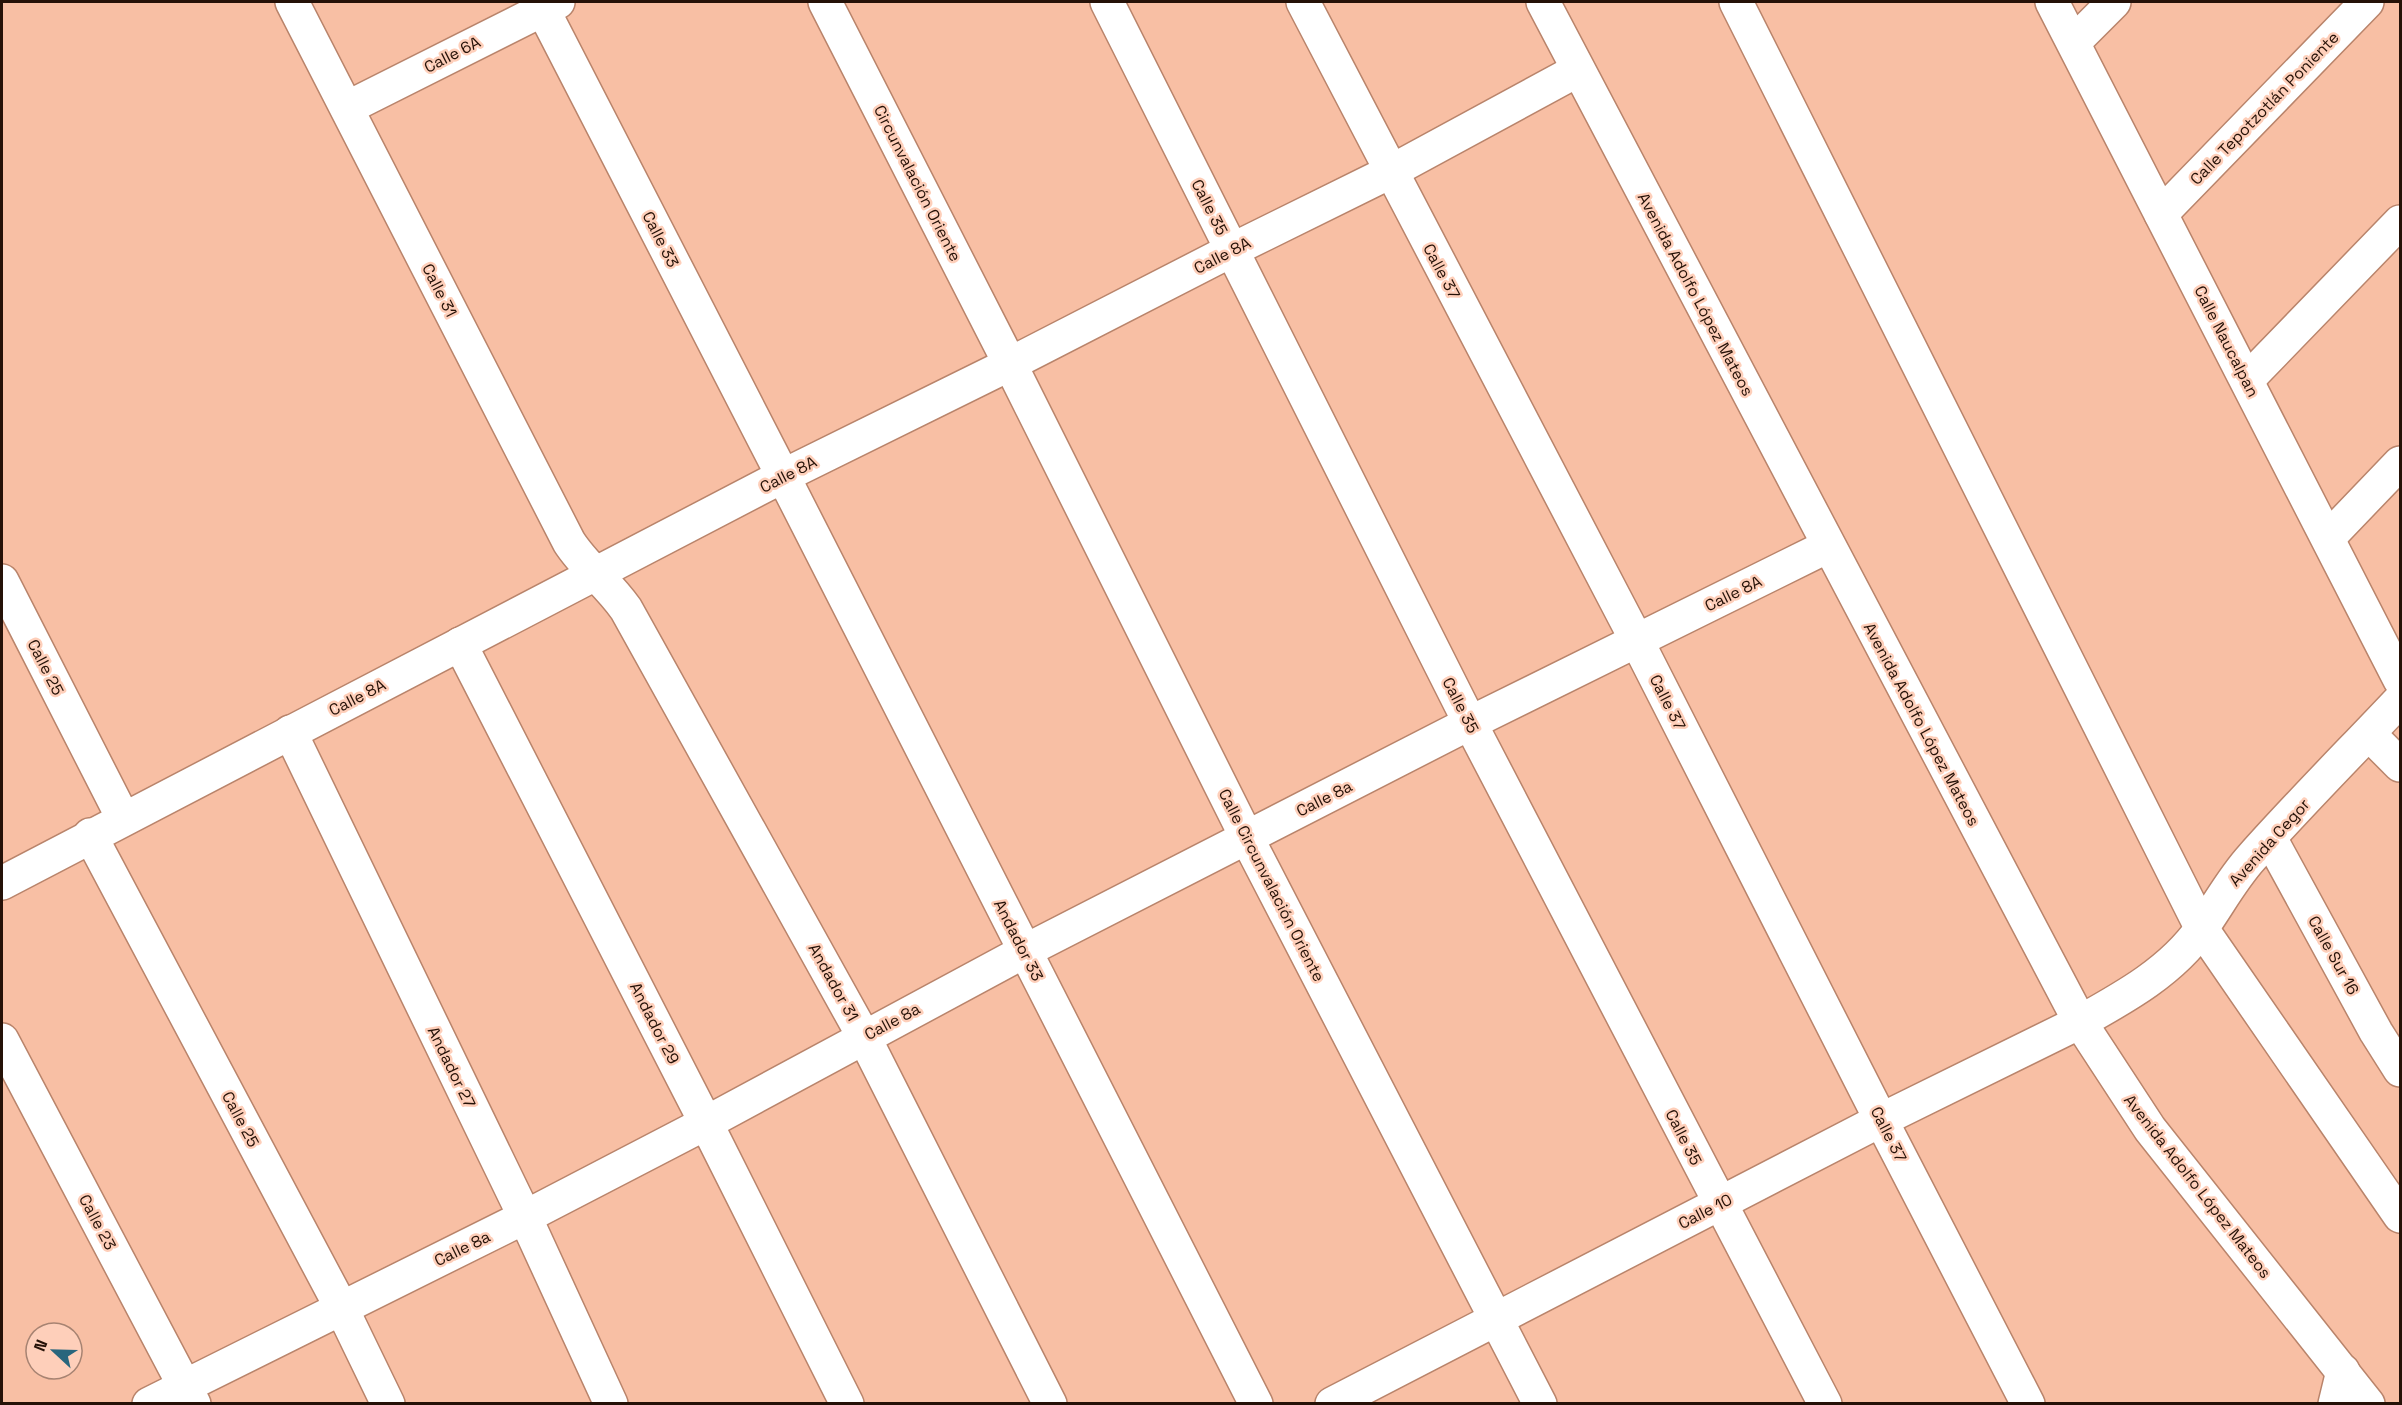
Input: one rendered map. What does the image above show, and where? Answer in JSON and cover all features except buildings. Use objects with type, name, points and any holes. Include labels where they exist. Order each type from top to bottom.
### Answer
[{"type":"street","name":"Calle 31","points":[[292,2],[569,542],[578,556],[596,572]]},
{"type":"street","name":"Circunvalación Oriente","points":[[825,2],[1010,364]]},
{"type":"street","name":"Calle 35","points":[[1107,2],[1470,723],[1825,1404]]},
{"type":"street","name":"Calle 37","points":[[1303,2],[1637,641],[2028,1404]]},
{"type":"street","name":"Avenida Adolfo López Mateos","points":[[1543,2],[2080,1022],[2150,1129],[2368,1404]]},
{"type":"street","points":[[1736,2],[2202,929],[2400,1216]]},
{"type":"street","name":"Calle Naucalpan","points":[[2052,2],[2329,537],[2400,680]]},
{"type":"street","points":[[2074,42],[2114,2]]},
{"type":"street","name":"Calle Tepotzotlán Poniente","points":[[2161,214],[2367,2]]},
{"type":"street","name":"Calle 6A","points":[[347,108],[546,4]]},
{"type":"street","name":"Calle 33","points":[[546,4],[783,476]]},
{"type":"street","name":"Calle 8A","points":[[2,883],[90,835],[783,476],[1390,172],[1578,70]]},
{"type":"street","points":[[2247,380],[2400,222]]},
{"type":"street","name":"Calle Circunvalación Oriente","points":[[1010,364],[1247,838],[1540,1404]]},
{"type":"street","points":[[2329,537],[2400,463]]},
{"type":"street","name":"Andador 33","points":[[783,476],[1256,1404]]},
{"type":"street","name":"Calle 8A","points":[[1637,641],[1828,546]]},
{"type":"street","name":"Andador 31","points":[[596,572],[626,609],[864,1036],[1050,1404]]},
{"type":"street","name":"Calle 25","points":[[2,581],[123,818]]},
{"type":"street","name":"Calle 8a","points":[[149,1404],[190,1395],[341,1307],[525,1217],[706,1123],[1025,951],[1470,723],[1637,641]]},
{"type":"street","name":"Andador 29","points":[[460,644],[706,1123],[847,1404]]},
{"type":"street","name":"Avenida Cegor","points":[[2080,1022],[2157,975],[2202,929],[2225,890],[2270,838],[2400,700]]},
{"type":"street","name":"Andador 27","points":[[290,732],[525,1217],[611,1404]]},
{"type":"street","points":[[2369,734],[2400,765]]},
{"type":"street","name":"Calle 25","points":[[90,835],[341,1307],[388,1404]]},
{"type":"street","name":"Calle Sur 16","points":[[2270,838],[2376,1032],[2400,1071]]},
{"type":"street","name":"Calle 10","points":[[1332,1404],[1496,1317],[1881,1120],[2080,1022]]},
{"type":"street","name":"Calle 23","points":[[2,1040],[190,1395]]},
{"type":"street","points":[[2335,1404],[2343,1371]]}]
